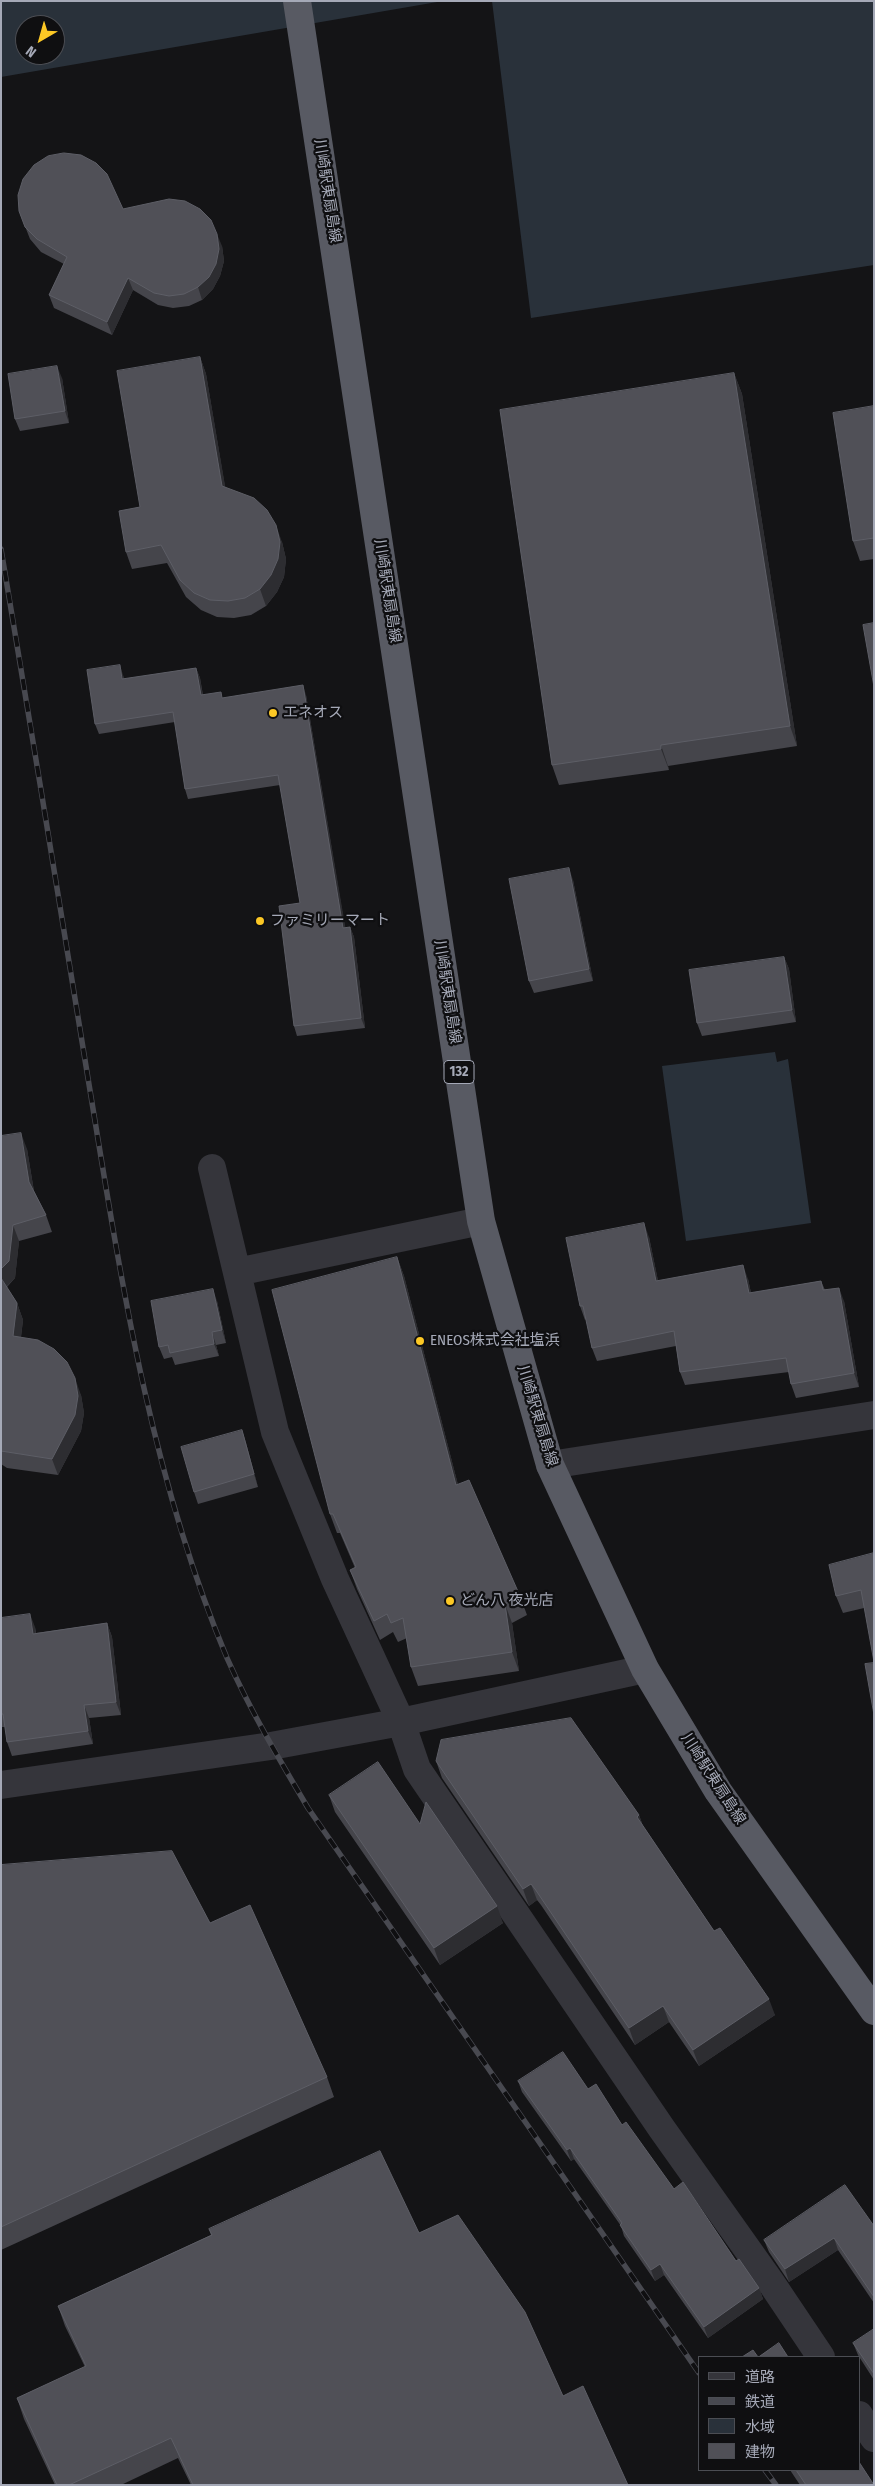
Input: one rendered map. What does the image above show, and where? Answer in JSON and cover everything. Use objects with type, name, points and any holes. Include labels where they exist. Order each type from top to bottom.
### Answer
[{"type":"highway","name":"川崎駅東扇島線","points":[[297,1],[305,43],[481,1221],[550,1464],[645,1669],[718,1791],[874,2011]]},
{"type":"street","points":[[212,1168],[275,1432],[335,1579],[401,1722],[418,1769],[819,2356]]},
{"type":"street","points":[[237,1272],[481,1221]]},
{"type":"street","points":[[550,1464],[874,1415]]},
{"type":"street","points":[[1,1785],[222,1754],[401,1722],[645,1669]]},
{"type":"street","points":[[860,2417],[874,2438]]},
{"type":"water","points":[[1,1],[443,1],[1,77]]},
{"type":"water","points":[[492,1],[874,1],[874,265],[531,318]]},
{"type":"water","points":[[775,1052],[777,1062],[788,1059],[811,1223],[686,1241],[662,1066]]},
{"type":"building","points":[[64,153],[81,155],[96,163],[107,174],[123,209],[169,199],[185,201],[200,209],[211,220],[217,234],[219,249],[216,264],[209,277],[198,287],[184,294],[169,296],[154,293],[128,278],[107,322],[49,295],[67,257],[37,239],[25,227],[19,211],[18,195],[23,179],[34,165],[48,156]]},
{"type":"building","points":[[200,357],[222,486],[254,498],[267,510],[276,525],[280,542],[278,559],[271,575],[260,589],[245,598],[228,601],[210,600],[194,593],[180,580],[161,545],[126,552],[119,511],[140,507],[117,371]]},
{"type":"building","points":[[57,366],[65,411],[15,419],[8,374]]},
{"type":"building","points":[[734,373],[790,726],[661,745],[661,749],[552,765],[500,410]]},
{"type":"building","points":[[874,406],[874,538],[853,541],[833,413]]},
{"type":"building","points":[[874,623],[874,687],[863,625]]},
{"type":"building","points":[[120,665],[122,679],[196,668],[201,695],[221,692],[222,698],[303,685],[343,928],[350,927],[361,1018],[294,1026],[279,906],[300,903],[278,775],[185,789],[173,712],[95,724],[87,670]]},
{"type":"building","points":[[569,868],[589,969],[529,981],[509,879]]},
{"type":"building","points":[[784,957],[792,1010],[697,1023],[689,970]]},
{"type":"building","points":[[21,1133],[29,1182],[46,1215],[13,1225],[9,1261],[1,1269],[1,1136]]},
{"type":"building","points":[[644,1223],[656,1281],[743,1265],[749,1293],[821,1281],[823,1290],[839,1288],[854,1373],[791,1384],[786,1358],[680,1372],[674,1331],[592,1348],[583,1306],[580,1306],[566,1238]]},
{"type":"building","points":[[397,1257],[456,1485],[469,1480],[520,1596],[505,1604],[512,1652],[411,1667],[403,1618],[391,1623],[387,1614],[374,1621],[350,1570],[356,1567],[333,1514],[330,1514],[272,1290]]},
{"type":"building","points":[[1,1278],[17,1303],[13,1336],[38,1340],[54,1349],[67,1362],[75,1378],[78,1396],[75,1415],[52,1459],[1,1451]]},
{"type":"building","points":[[213,1289],[222,1330],[212,1332],[214,1344],[170,1353],[168,1345],[159,1347],[151,1301]]},
{"type":"building","points":[[242,1430],[254,1474],[194,1492],[181,1447]]},
{"type":"building","points":[[874,1553],[874,1662],[861,1590],[836,1596],[829,1565]]},
{"type":"building","points":[[30,1614],[33,1634],[107,1623],[116,1702],[84,1705],[88,1731],[7,1742],[3,1714],[1,1714],[1,1618]]},
{"type":"building","points":[[874,1663],[874,1715],[865,1664]]},
{"type":"building","points":[[571,1718],[639,1815],[637,1817],[714,1931],[720,1928],[769,1999],[693,2050],[663,2006],[629,2028],[535,1889],[531,1884],[523,1889],[436,1761],[441,1740]]},
{"type":"building","points":[[378,1762],[420,1824],[426,1802],[497,1906],[434,1948],[329,1795]]},
{"type":"building","points":[[172,1851],[210,1923],[250,1905],[327,2077],[1,2227],[1,1865]]},
{"type":"building","points":[[563,2052],[588,2089],[596,2084],[622,2125],[626,2122],[674,2189],[683,2182],[736,2261],[739,2259],[759,2288],[704,2327],[660,2264],[651,2270],[620,2225],[622,2223],[570,2148],[567,2150],[518,2081]]},
{"type":"building","points":[[380,2151],[419,2233],[458,2215],[525,2312],[563,2396],[583,2386],[628,2485],[193,2485],[171,2438],[69,2485],[57,2485],[17,2398],[86,2366],[58,2306],[212,2235],[209,2229]]},
{"type":"building","points":[[845,2185],[874,2226],[874,2297],[834,2238],[785,2269],[764,2240]]},
{"type":"building","points":[[874,2329],[874,2374],[853,2343]]},
{"type":"building","points":[[779,2343],[787,2356],[760,2356]]},
{"type":"building","points":[[753,2350],[757,2356],[744,2356]]},
{"type":"building","points":[[860,2464],[874,2485],[806,2485],[797,2471],[860,2471]]},
{"type":"railway","points":[[1,549],[98,1141],[139,1366],[156,1441],[176,1514],[200,1587],[227,1658],[265,1734],[308,1808],[698,2372]]},
{"type":"railway","points":[[766,2471],[776,2485]]},
{"type":"place","name":"エネオス","points":[[273,713]]},
{"type":"place","name":"ファミリーマート","points":[[260,921]]},
{"type":"place","name":"ENEOS株式会社塩浜","points":[[420,1341]]},
{"type":"place","name":"どん八 夜光店","points":[[450,1601]]}]
